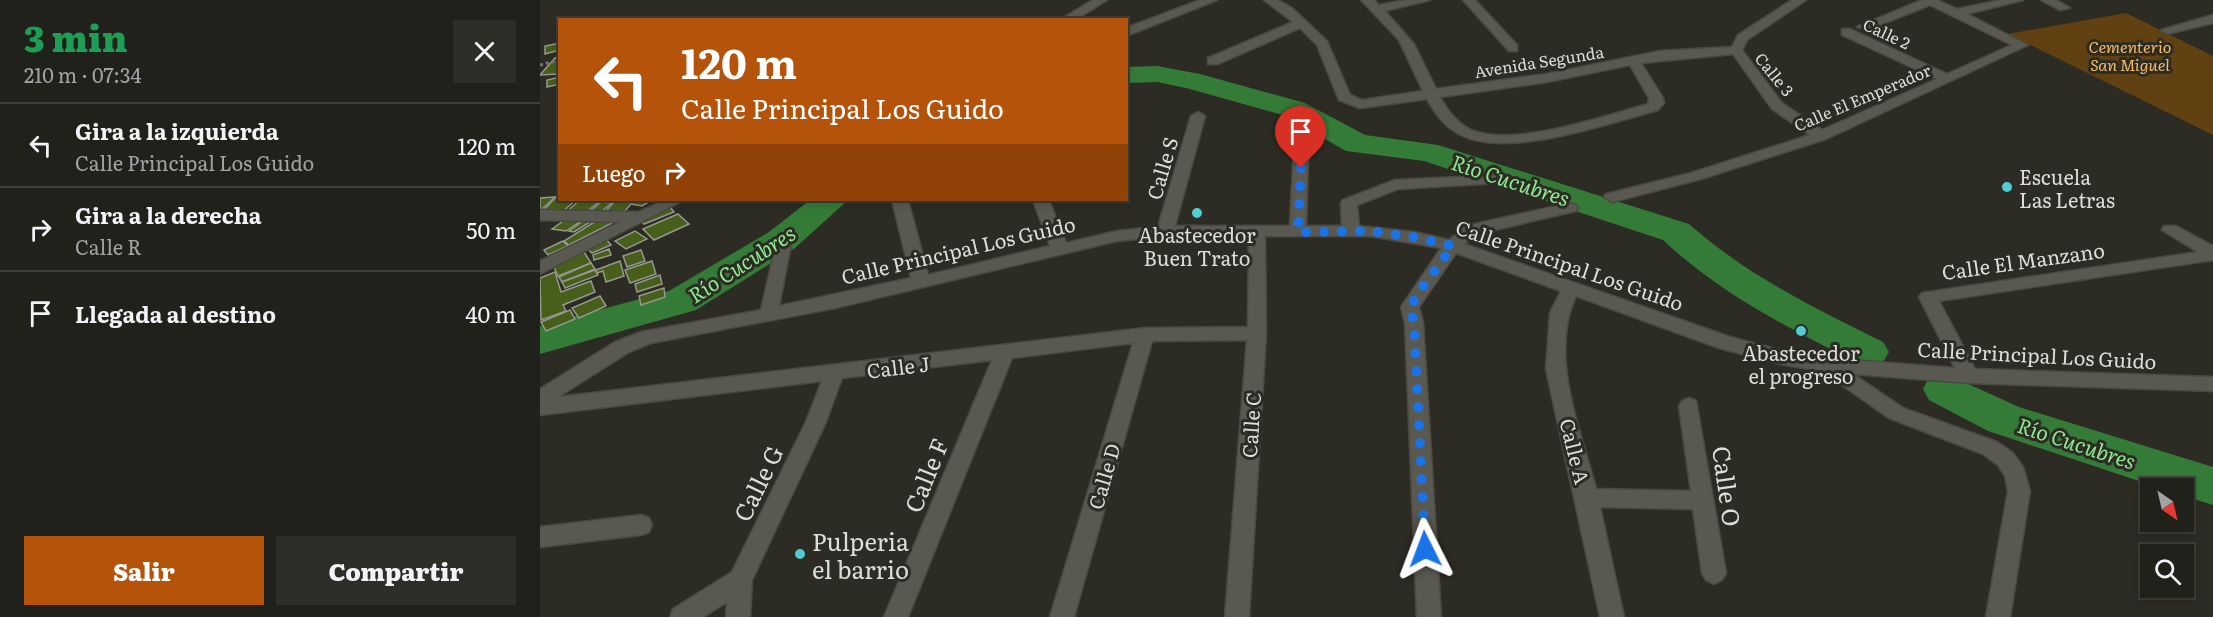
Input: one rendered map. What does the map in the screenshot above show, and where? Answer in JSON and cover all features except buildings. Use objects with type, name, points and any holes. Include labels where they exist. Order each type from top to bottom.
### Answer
[{"type":"street","points":[[1070,18],[1101,0]]},
{"type":"street","points":[[1128,31],[1211,0]]},
{"type":"street","points":[[1213,61],[1301,23],[1288,10],[1270,0]]},
{"type":"street","points":[[1372,4],[1424,0]]},
{"type":"street","points":[[1469,0],[1513,48]]},
{"type":"street","points":[[1736,50],[1742,38],[1800,0]]},
{"type":"street","points":[[1863,27],[1929,0]]},
{"type":"street","name":"Calle El Emperador","points":[[1612,197],[1696,176],[1821,136],[2022,45],[1929,0]]},
{"type":"street","points":[[1956,13],[2016,0]]},
{"type":"street","points":[[2047,0],[2064,8]]},
{"type":"street","points":[[1372,4],[1407,41],[1432,93],[1449,121],[1465,130],[1499,139],[1532,138],[1657,104],[1656,98],[1634,61]]},
{"type":"street","points":[[2167,30],[2213,19]]},
{"type":"street","name":"Avenida Segunda","points":[[1301,23],[1323,44],[1348,101],[1360,104],[1547,78],[1660,55],[1736,50]]},
{"type":"street","name":"Calle 2","points":[[1846,32],[1948,79]]},
{"type":"street","name":"Calle 3","points":[[1736,50],[1777,106],[1821,136]]},
{"type":"street","name":"Calle S","points":[[1165,231],[1198,116]]},
{"type":"street","points":[[1298,232],[1302,126]]},
{"type":"street","points":[[1351,231],[1349,203],[1395,185],[1498,178]]},
{"type":"street","points":[[540,268],[674,201]]},
{"type":"street","points":[[900,201],[921,282]]},
{"type":"street","points":[[1041,201],[1059,247]]},
{"type":"street","points":[[1429,617],[1414,323],[1410,308],[1418,293],[1460,237],[1472,230],[1570,208]]},
{"type":"street","points":[[540,215],[640,217]]},
{"type":"street","points":[[2170,230],[2213,254]]},
{"type":"street","name":"Calle Principal Los Guido","points":[[540,399],[622,347],[648,337],[835,302],[1059,247],[1117,236],[1165,231],[1351,231],[1414,237],[1453,246],[1726,343],[1826,365],[1969,376],[2213,384]]},
{"type":"street","name":"Calle C","points":[[1237,617],[1257,333],[1257,232]]},
{"type":"street","points":[[769,313],[783,244]]},
{"type":"street","name":"Calle El Manzano","points":[[1969,376],[1928,297],[2213,254]]},
{"type":"street","name":"Calle A","points":[[1571,288],[1558,313],[1556,369],[1587,498],[1611,617]]},
{"type":"street","name":"Calle J","points":[[540,406],[834,374],[1145,335],[1257,333]]},
{"type":"street","name":"Calle D","points":[[1062,617],[1145,335]]},
{"type":"street","name":"Calle F","points":[[896,617],[1004,353]]},
{"type":"street","points":[[1826,365],[1896,413],[1978,442],[2005,459],[2014,470],[2019,481],[2019,491],[1998,617]]},
{"type":"street","name":"Calle G","points":[[738,617],[740,580],[815,424],[834,374]]},
{"type":"street","name":"Calle O","points":[[1689,406],[1714,573]]},
{"type":"street","points":[[1587,498],[1703,500]]},
{"type":"street","points":[[540,537],[640,525]]},
{"type":"street","points":[[682,617],[740,580]]},
{"type":"path","points":[[540,65],[558,60]]},
{"type":"green space","name":"Cementerio San Miguel","points":[[2126,13],[2213,56],[2213,135],[2008,34]]},
{"type":"waterway","name":"Río Cucubres","points":[[1128,75],[1157,74],[1190,80],[1294,109],[1357,144],[1427,152],[1490,170],[1676,232],[1707,260],[1765,299],[1869,352]]},
{"type":"waterway","name":"Río Cucubres","points":[[540,340],[682,301],[782,240],[830,201]]},
{"type":"waterway","name":"Río Cucubres","points":[[1944,389],[2004,419],[2213,486]]},
{"type":"place","name":"Escuela Las Letras","points":[[2007,187]]},
{"type":"place","name":"Abastecedor Buen Trato","points":[[1197,213]]},
{"type":"place","name":"Abastecedor el progreso","points":[[1801,331]]},
{"type":"place","name":"Pulperia el barrio","points":[[800,554]]},
{"type":"route","points":[[1301,168],[1298,232],[1370,231],[1414,237],[1453,246],[1418,293],[1410,308],[1414,323],[1425,549]]}]
